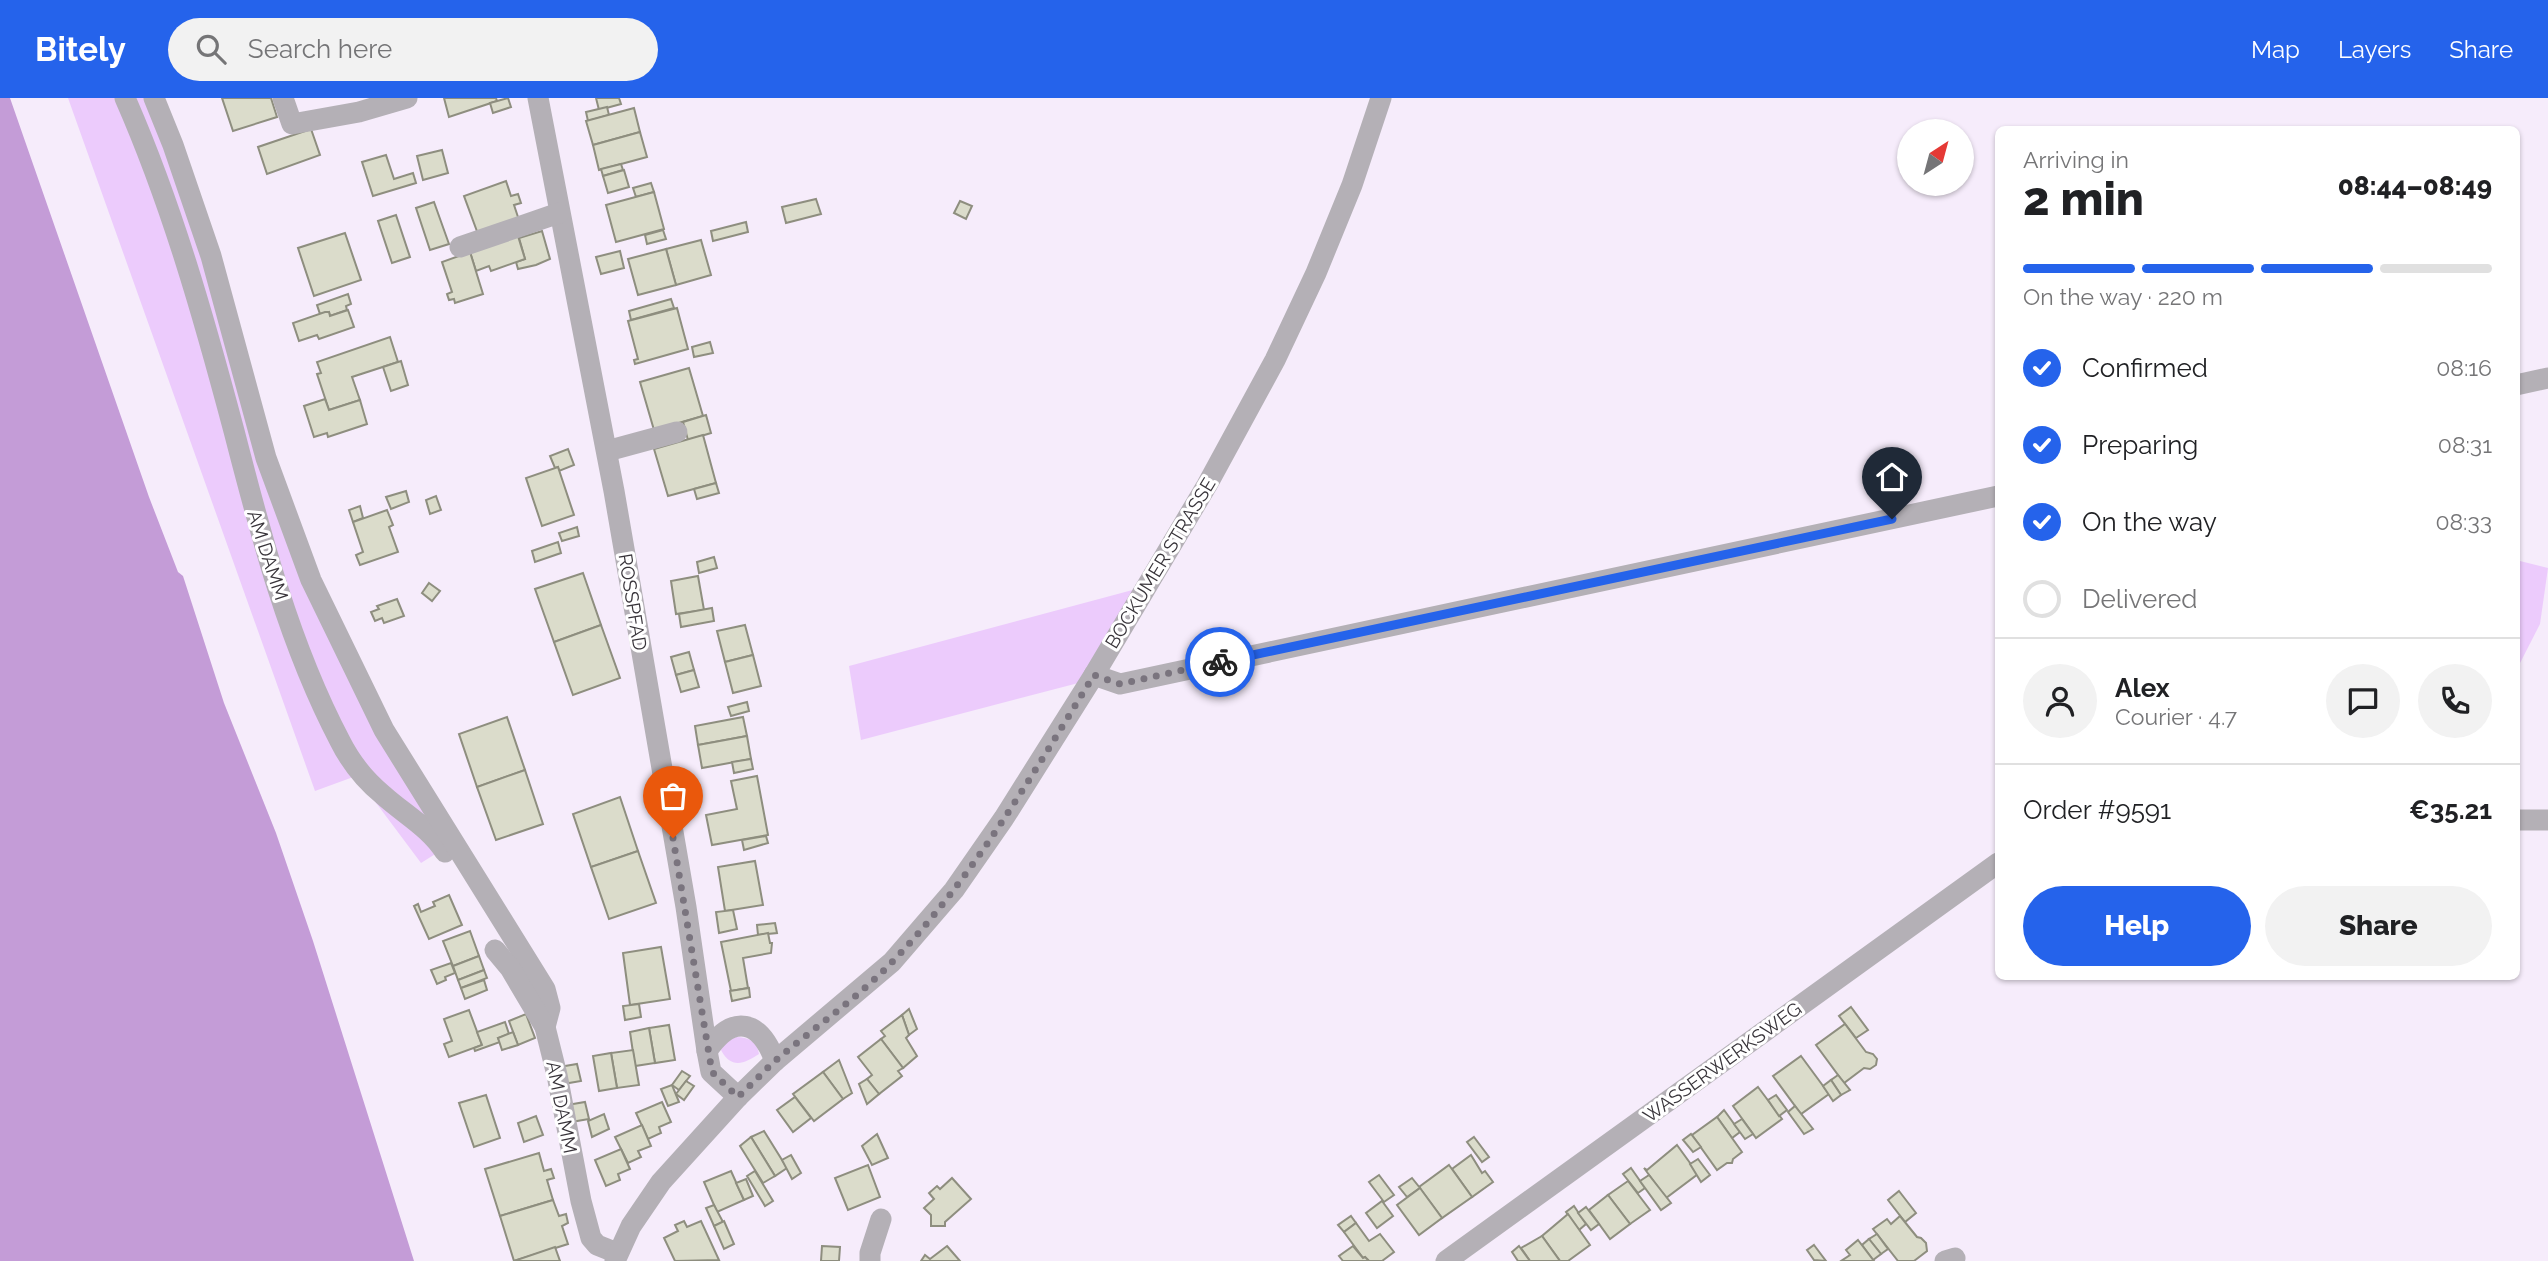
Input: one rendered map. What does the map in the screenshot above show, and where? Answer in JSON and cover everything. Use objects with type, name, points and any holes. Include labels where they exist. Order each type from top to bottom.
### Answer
[{"type":"street","name":"AM DAMM","points":[[125,98],[148,151],[170,215],[213,354],[247,486],[300,654],[341,744],[366,779],[440,844],[504,943],[505,953],[498,953],[538,1012],[545,1027],[581,1201],[592,1238],[597,1245],[616,1257]]},
{"type":"street","points":[[153,98],[173,145],[211,256],[266,458],[311,580],[384,730],[545,989],[550,1008],[545,1027]]},
{"type":"street","points":[[283,98],[292,124],[359,112],[407,98]]},
{"type":"street","name":"ROSSPFAD","points":[[538,98],[607,451],[686,907],[707,1051],[712,1072],[738,1097]]},
{"type":"street","name":"BOCKUMER STRASSE","points":[[616,1257],[631,1226],[661,1182],[738,1097],[775,1061],[892,962],[954,890],[1004,818],[1094,675],[1207,485],[1275,360],[1317,273],[1352,185],[1381,98]]},
{"type":"street","points":[[460,247],[559,213]]},
{"type":"street","points":[[2520,384],[2548,378]]},
{"type":"street","points":[[607,451],[677,432]]},
{"type":"street","points":[[1094,675],[1120,684],[1995,497]]},
{"type":"street","points":[[2520,820],[2548,820]]},
{"type":"street","name":"WASSERWERKSWEG","points":[[1446,1261],[1995,865]]},
{"type":"street","points":[[707,1051],[716,1038],[740,1024],[754,1028],[768,1042],[775,1061]]},
{"type":"street","points":[[870,1261],[881,1219]]},
{"type":"shaded area","points":[[0,98],[10,98],[149,497],[178,572],[183,576],[224,703],[276,833],[414,1261],[0,1261]]},
{"type":"shaded area","points":[[68,98],[147,98],[183,190],[262,459],[448,846],[421,863],[356,776],[315,791]]},
{"type":"shaded area","points":[[2520,561],[2548,568],[2540,624],[2520,663]]},
{"type":"shaded area","points":[[1140,588],[1086,681],[861,740],[849,666]]},
{"type":"shaded area","points":[[736,1037],[752,1041],[759,1054],[738,1063],[729,1060],[721,1050],[724,1043]]},
{"type":"building","points":[[222,98],[271,98],[277,117],[233,131]]},
{"type":"building","points":[[444,98],[496,98],[497,101],[449,117]]},
{"type":"building","points":[[508,98],[511,107],[493,113],[490,103]]},
{"type":"building","points":[[596,98],[619,98],[621,104],[599,110]]},
{"type":"building","points":[[607,107],[609,115],[588,121],[586,112]]},
{"type":"building","points":[[634,108],[640,132],[593,145],[586,121]]},
{"type":"building","points":[[311,129],[320,155],[267,174],[258,147]]},
{"type":"building","points":[[640,132],[647,157],[599,170],[593,145]]},
{"type":"building","points":[[442,150],[448,173],[423,180],[417,156]]},
{"type":"building","points":[[386,155],[394,179],[413,173],[416,183],[373,196],[362,162]]},
{"type":"building","points":[[621,164],[623,170],[603,176],[601,169]]},
{"type":"building","points":[[624,170],[629,187],[608,193],[603,176]]},
{"type":"building","points":[[506,181],[511,196],[518,194],[521,203],[514,205],[519,220],[478,234],[464,196]]},
{"type":"building","points":[[651,183],[654,192],[636,197],[633,188]]},
{"type":"building","points":[[654,192],[664,229],[616,242],[606,205]]},
{"type":"building","points":[[816,199],[821,214],[786,223],[782,207]]},
{"type":"building","points":[[960,201],[972,206],[966,219],[954,213]]},
{"type":"building","points":[[434,202],[449,244],[430,250],[416,208]]},
{"type":"building","points":[[396,215],[410,257],[392,263],[378,221]]},
{"type":"building","points":[[746,222],[748,232],[713,241],[711,231]]},
{"type":"building","points":[[663,230],[666,239],[647,244],[645,235]]},
{"type":"building","points":[[542,231],[550,259],[518,269],[516,262],[525,259],[519,238]]},
{"type":"building","points":[[345,233],[361,280],[314,296],[298,248]]},
{"type":"building","points":[[518,236],[525,259],[491,271],[489,266],[476,271],[470,252]]},
{"type":"building","points":[[701,240],[711,275],[676,285],[666,249]]},
{"type":"building","points":[[666,249],[676,285],[638,295],[628,259]]},
{"type":"building","points":[[620,251],[624,268],[601,274],[596,257]]},
{"type":"building","points":[[470,252],[483,294],[455,303],[454,299],[449,300],[447,294],[452,292],[442,262]]},
{"type":"building","points":[[348,294],[351,304],[346,306],[347,310],[330,316],[329,312],[320,314],[317,305]]},
{"type":"building","points":[[671,299],[674,308],[631,320],[629,311]]},
{"type":"building","points":[[677,308],[688,349],[635,364],[634,360],[638,359],[628,321]]},
{"type":"building","points":[[348,310],[354,327],[319,339],[317,335],[299,341],[293,323],[325,312],[329,312],[330,316]]},
{"type":"building","points":[[390,337],[398,362],[352,377],[360,400],[329,410],[317,374],[321,373],[317,362]]},
{"type":"building","points":[[710,342],[713,353],[694,357],[692,347]]},
{"type":"building","points":[[401,361],[408,385],[391,391],[383,367]]},
{"type":"building","points":[[689,368],[703,416],[654,430],[640,382]]},
{"type":"building","points":[[325,399],[329,410],[360,400],[367,424],[328,437],[327,433],[314,437],[304,406]]},
{"type":"building","points":[[706,415],[711,433],[688,440],[683,422]]},
{"type":"building","points":[[703,435],[716,483],[668,496],[654,449]]},
{"type":"building","points":[[568,449],[574,465],[559,471],[550,456]]},
{"type":"building","points":[[558,467],[574,515],[542,526],[526,478]]},
{"type":"building","points":[[716,483],[719,493],[697,499],[694,489]]},
{"type":"building","points":[[406,491],[409,502],[391,509],[386,497]]},
{"type":"building","points":[[436,496],[441,510],[430,514],[426,500]]},
{"type":"building","points":[[360,506],[363,518],[353,522],[349,510]]},
{"type":"building","points":[[387,510],[393,525],[389,527],[398,552],[360,565],[356,555],[363,552],[353,522]]},
{"type":"building","points":[[577,527],[579,536],[562,541],[559,533]]},
{"type":"building","points":[[558,542],[561,553],[535,562],[532,551]]},
{"type":"building","points":[[714,557],[717,568],[699,573],[697,562]]},
{"type":"building","points":[[583,573],[601,625],[554,642],[535,589]]},
{"type":"building","points":[[698,576],[704,610],[676,614],[671,581]]},
{"type":"building","points":[[429,583],[440,591],[432,601],[422,593]]},
{"type":"building","points":[[397,599],[404,616],[384,623],[382,618],[375,621],[371,612],[379,609],[377,606]]},
{"type":"building","points":[[712,608],[714,621],[681,627],[679,614]]},
{"type":"building","points":[[601,625],[620,678],[573,695],[554,642]]},
{"type":"building","points":[[745,625],[753,655],[725,662],[717,631]]},
{"type":"building","points":[[689,652],[694,670],[676,675],[671,657]]},
{"type":"building","points":[[753,655],[761,686],[733,693],[725,662]]},
{"type":"building","points":[[694,670],[699,687],[681,692],[676,675]]},
{"type":"building","points":[[747,702],[749,711],[731,716],[728,707]]},
{"type":"building","points":[[507,717],[525,770],[477,787],[459,734]]},
{"type":"building","points":[[743,717],[747,736],[698,745],[695,726]]},
{"type":"building","points":[[747,736],[751,759],[702,768],[698,745]]},
{"type":"building","points":[[751,759],[753,769],[734,773],[732,762]]},
{"type":"building","points":[[525,770],[543,824],[496,840],[477,787]]},
{"type":"building","points":[[757,776],[768,835],[712,845],[706,815],[737,809],[731,781]]},
{"type":"building","points":[[620,797],[638,851],[591,867],[573,814]]},
{"type":"building","points":[[766,836],[768,843],[744,850],[742,840]]},
{"type":"building","points":[[638,851],[656,903],[609,919],[591,867]]},
{"type":"building","points":[[755,861],[763,905],[725,911],[718,867]]},
{"type":"building","points":[[449,895],[462,925],[429,939],[414,906],[418,904],[421,912],[435,906],[433,902]]},
{"type":"building","points":[[733,910],[737,929],[719,933],[716,912]]},
{"type":"building","points":[[775,923],[777,933],[758,935],[757,925]]},
{"type":"building","points":[[470,931],[479,956],[453,966],[443,941]]},
{"type":"building","points":[[768,933],[772,943],[771,953],[743,958],[748,988],[731,991],[721,942]]},
{"type":"building","points":[[661,947],[670,999],[630,1005],[623,953]]},
{"type":"building","points":[[479,956],[484,970],[458,980],[453,966]]},
{"type":"building","points":[[451,963],[455,973],[437,984],[431,970]]},
{"type":"building","points":[[484,970],[487,978],[461,988],[458,980]]},
{"type":"building","points":[[484,980],[487,990],[465,999],[461,988]]},
{"type":"building","points":[[749,988],[750,997],[732,1001],[730,991]]},
{"type":"building","points":[[639,1004],[641,1017],[625,1020],[623,1006]]},
{"type":"building","points":[[1851,1007],[1868,1030],[1856,1038],[1839,1016]]},
{"type":"building","points":[[909,1009],[917,1029],[909,1035],[902,1015]]},
{"type":"building","points":[[469,1010],[482,1045],[449,1057],[444,1044],[452,1041],[444,1019]]},
{"type":"building","points":[[526,1014],[535,1038],[518,1045],[509,1021]]},
{"type":"building","points":[[902,1015],[909,1035],[906,1038],[917,1056],[903,1068],[881,1039],[885,1036],[881,1031]]},
{"type":"building","points":[[505,1022],[509,1034],[498,1038],[500,1042],[475,1051],[474,1048],[482,1045],[477,1032]]},
{"type":"building","points":[[1845,1024],[1866,1052],[1877,1059],[1876,1065],[1870,1069],[1864,1068],[1844,1083],[1816,1045]]},
{"type":"building","points":[[669,1025],[675,1060],[655,1063],[649,1028]]},
{"type":"building","points":[[649,1028],[655,1063],[635,1066],[630,1032]]},
{"type":"building","points":[[513,1032],[518,1045],[502,1050],[498,1038]]},
{"type":"building","points":[[881,1039],[903,1068],[898,1071],[902,1076],[879,1094],[867,1079],[872,1075],[858,1057]]},
{"type":"building","points":[[633,1050],[639,1085],[617,1088],[611,1053]]},
{"type":"building","points":[[611,1053],[617,1088],[599,1091],[593,1056]]},
{"type":"building","points":[[1801,1056],[1829,1094],[1801,1114],[1773,1076]]},
{"type":"building","points":[[839,1060],[852,1093],[843,1099],[823,1072]]},
{"type":"building","points":[[577,1064],[581,1081],[563,1084],[559,1067]]},
{"type":"building","points":[[682,1071],[690,1076],[679,1090],[672,1085]]},
{"type":"building","points":[[823,1072],[843,1099],[814,1121],[793,1094]]},
{"type":"building","points":[[1838,1075],[1850,1090],[1841,1095],[1831,1080]]},
{"type":"building","points":[[867,1079],[879,1094],[867,1104],[859,1084]]},
{"type":"building","points":[[1831,1080],[1841,1095],[1833,1101],[1823,1086]]},
{"type":"building","points":[[686,1081],[694,1086],[684,1100],[676,1094]]},
{"type":"building","points":[[672,1085],[679,1102],[668,1106],[661,1089]]},
{"type":"building","points":[[1758,1087],[1782,1119],[1756,1138],[1733,1106]]},
{"type":"building","points":[[486,1095],[500,1138],[474,1147],[459,1103]]},
{"type":"building","points":[[1776,1095],[1787,1110],[1779,1116],[1768,1100]]},
{"type":"building","points":[[795,1097],[811,1118],[793,1132],[777,1110]]},
{"type":"building","points":[[585,1102],[589,1119],[571,1122],[567,1105]]},
{"type":"building","points":[[662,1102],[671,1122],[659,1127],[661,1133],[648,1139],[636,1113]]},
{"type":"building","points":[[1795,1106],[1813,1129],[1804,1134],[1788,1112]]},
{"type":"building","points":[[1724,1110],[1740,1132],[1732,1138],[1717,1117]]},
{"type":"building","points":[[604,1114],[609,1129],[592,1137],[588,1121]]},
{"type":"building","points":[[536,1116],[543,1135],[524,1142],[518,1123]]},
{"type":"building","points":[[1717,1117],[1742,1152],[1732,1163],[1727,1163],[1717,1170],[1692,1135]]},
{"type":"building","points":[[1742,1119],[1753,1134],[1745,1139],[1734,1124]]},
{"type":"building","points":[[642,1125],[651,1146],[638,1151],[641,1157],[628,1163],[615,1137]]},
{"type":"building","points":[[764,1131],[787,1168],[775,1176],[751,1137]]},
{"type":"building","points":[[877,1134],[888,1158],[872,1165],[862,1146]]},
{"type":"building","points":[[1691,1134],[1701,1147],[1693,1152],[1683,1140]]},
{"type":"building","points":[[751,1137],[775,1176],[763,1183],[740,1146]]},
{"type":"building","points":[[1474,1137],[1489,1157],[1482,1162],[1467,1142]]},
{"type":"building","points":[[1677,1145],[1698,1174],[1666,1198],[1644,1168],[1647,1170]]},
{"type":"building","points":[[621,1149],[630,1169],[618,1174],[620,1180],[606,1186],[595,1160]]},
{"type":"building","points":[[539,1153],[544,1171],[551,1169],[554,1178],[547,1180],[553,1200],[500,1216],[485,1169]]},
{"type":"building","points":[[791,1155],[801,1173],[792,1179],[782,1160]]},
{"type":"building","points":[[1471,1155],[1482,1173],[1485,1171],[1493,1182],[1472,1197],[1452,1169]]},
{"type":"building","points":[[1698,1159],[1710,1175],[1701,1182],[1690,1164]]},
{"type":"building","points":[[868,1165],[880,1197],[848,1210],[835,1178]]},
{"type":"building","points":[[1449,1165],[1472,1197],[1442,1218],[1419,1187]]},
{"type":"building","points":[[1631,1168],[1645,1188],[1638,1193],[1623,1174]]},
{"type":"building","points":[[731,1171],[744,1200],[717,1212],[704,1182]]},
{"type":"building","points":[[755,1171],[773,1201],[765,1206],[747,1176]]},
{"type":"building","points":[[1379,1175],[1394,1195],[1384,1202],[1369,1182]]},
{"type":"building","points":[[1649,1175],[1671,1203],[1661,1210],[1640,1181]]},
{"type":"building","points":[[952,1178],[971,1199],[945,1222],[945,1226],[931,1226],[931,1215],[924,1208],[934,1199],[929,1193],[937,1186],[940,1189]]},
{"type":"building","points":[[1412,1178],[1420,1188],[1407,1197],[1399,1187]]},
{"type":"building","points":[[746,1179],[753,1196],[744,1200],[736,1183]]},
{"type":"building","points":[[1628,1181],[1650,1210],[1630,1224],[1608,1195]]},
{"type":"building","points":[[1420,1188],[1442,1218],[1419,1235],[1397,1205]]},
{"type":"building","points":[[1899,1191],[1916,1213],[1905,1222],[1888,1200]]},
{"type":"building","points":[[1608,1195],[1630,1224],[1610,1239],[1589,1210]]},
{"type":"building","points":[[553,1200],[559,1216],[566,1214],[568,1223],[562,1226],[568,1244],[514,1261],[500,1216]]},
{"type":"building","points":[[1382,1201],[1393,1216],[1377,1228],[1366,1213]]},
{"type":"building","points":[[714,1205],[723,1222],[714,1226],[706,1208]]},
{"type":"building","points":[[1574,1206],[1586,1224],[1579,1230],[1566,1212]]},
{"type":"building","points":[[1586,1207],[1599,1224],[1591,1230],[1578,1213]]},
{"type":"building","points":[[1568,1214],[1590,1245],[1568,1261],[1560,1261],[1542,1236]]},
{"type":"building","points":[[1351,1216],[1356,1223],[1344,1232],[1338,1225]]},
{"type":"building","points":[[1900,1216],[1917,1237],[1926,1243],[1927,1251],[1914,1261],[1898,1261],[1873,1229],[1887,1219],[1891,1224]]},
{"type":"building","points":[[684,1221],[687,1227],[701,1221],[719,1260],[675,1261],[664,1238],[678,1231],[675,1225]]},
{"type":"building","points":[[724,1221],[734,1244],[724,1249],[714,1226]]},
{"type":"building","points":[[1356,1223],[1369,1241],[1380,1234],[1394,1252],[1382,1261],[1363,1258],[1344,1232]]},
{"type":"building","points":[[1877,1234],[1888,1249],[1881,1254],[1869,1239]]},
{"type":"building","points":[[1542,1236],[1560,1261],[1530,1261],[1521,1248]]},
{"type":"building","points":[[1869,1239],[1881,1254],[1873,1260],[1862,1245]]},
{"type":"building","points":[[1858,1240],[1874,1261],[1841,1261],[1850,1255],[1846,1250]]},
{"type":"building","points":[[1814,1245],[1826,1261],[1814,1260],[1807,1250]]},
{"type":"building","points":[[822,1246],[840,1247],[839,1261],[821,1261]]},
{"type":"building","points":[[947,1246],[960,1261],[921,1261],[925,1255],[930,1259]]},
{"type":"building","points":[[1353,1246],[1369,1261],[1343,1261],[1339,1256]]},
{"type":"building","points":[[1519,1246],[1530,1261],[1518,1261],[1512,1252]]},
{"type":"building","points":[[555,1247],[560,1261],[514,1261]]},
{"type":"way so far","points":[[673,838],[712,1072],[738,1097],[775,1061],[892,962],[925,925],[954,890],[1004,818],[1094,675],[1120,684],[1220,662]]},
{"type":"route","points":[[1220,662],[1892,519]]}]
